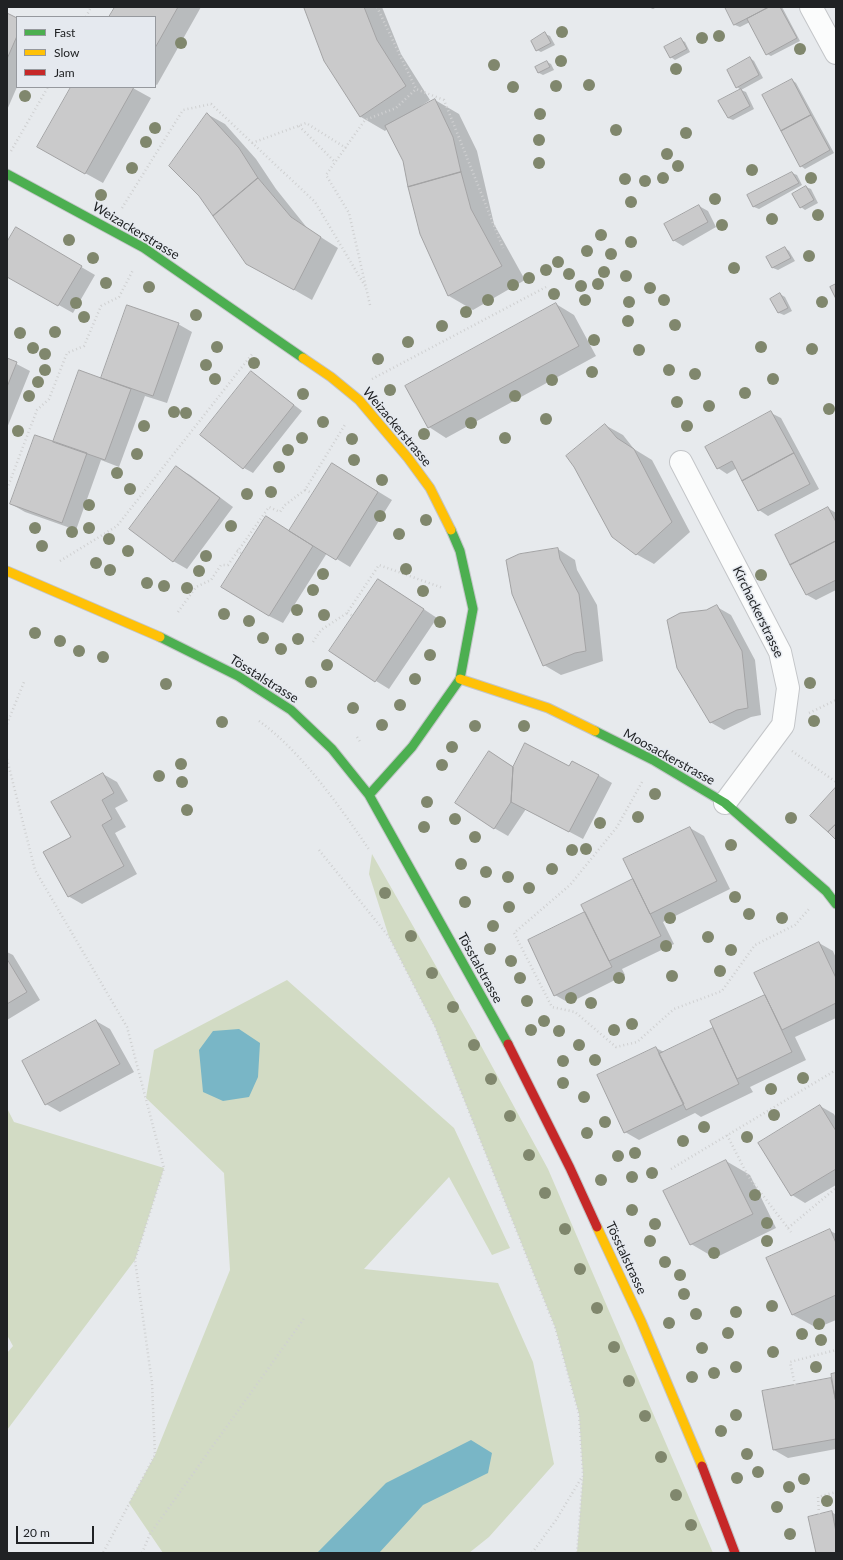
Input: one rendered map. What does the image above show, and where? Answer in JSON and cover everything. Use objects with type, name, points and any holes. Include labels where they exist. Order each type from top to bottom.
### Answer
[{"type":"street","points":[[811,7],[836,54]]},
{"type":"street","name":"Weizackerstrasse","points":[[7,174],[144,248],[256,324],[349,391],[359,400],[408,458],[430,488],[443,512],[460,551],[473,609],[460,679],[412,747],[369,795]]},
{"type":"street","name":"Kirchackerstrasse","points":[[681,462],[780,652],[788,688],[782,725],[725,803]]},
{"type":"street","name":"Tösstalstrasse","points":[[7,571],[185,648],[245,680],[292,710],[332,749],[369,795],[500,1029],[570,1168],[641,1321],[735,1553]]},
{"type":"street","name":"Moosackerstrasse","points":[[460,679],[548,708],[653,760],[725,803],[826,891],[836,904]]},
{"type":"path","points":[[86,16],[91,7]]},
{"type":"path","points":[[377,7],[416,89],[444,100],[504,248]]},
{"type":"path","points":[[7,158],[47,88]]},
{"type":"path","points":[[370,305],[349,213],[326,175],[365,120],[396,108],[416,89]]},
{"type":"path","points":[[109,228],[183,110],[211,104],[315,202],[366,286]]},
{"type":"path","points":[[252,143],[306,123],[346,148]]},
{"type":"path","points":[[300,126],[335,162]]},
{"type":"path","points":[[7,489],[37,410],[49,400],[66,352],[84,346],[101,306],[119,297],[144,248]]},
{"type":"path","points":[[349,391],[546,287]]},
{"type":"path","points":[[60,561],[117,526],[238,373]]},
{"type":"path","points":[[178,612],[196,587],[210,580],[222,565],[228,565],[237,550],[269,508],[280,512],[285,505],[304,490],[343,429]]},
{"type":"path","points":[[304,490],[312,493]]},
{"type":"path","points":[[237,550],[242,554]]},
{"type":"path","points":[[313,642],[322,630],[347,613],[379,564],[426,582]]},
{"type":"path","points":[[347,613],[353,616]]},
{"type":"path","points":[[7,724],[24,682]]},
{"type":"path","points":[[253,716],[271,729],[312,773],[348,818],[372,854]]},
{"type":"path","points":[[773,737],[836,782]]},
{"type":"path","points":[[7,759],[35,870],[128,1028],[164,1168],[136,1260],[152,1383],[155,1455],[103,1553]]},
{"type":"path","points":[[653,760],[617,827],[570,885],[514,933],[552,1007],[575,1012],[616,1047],[637,1042],[674,1009],[722,991],[755,945],[795,925],[826,891]]},
{"type":"path","points":[[319,850],[389,937],[435,1026],[555,1327],[579,1414],[583,1474],[577,1553]]},
{"type":"path","points":[[671,1169],[836,1070]]},
{"type":"path","points":[[727,1135],[748,1176],[791,1232]]},
{"type":"path","points":[[788,1228],[836,1188]]},
{"type":"path","points":[[142,1553],[150,1534],[305,1317]]},
{"type":"path","points":[[795,1385],[790,1362],[836,1350]]},
{"type":"path","points":[[532,1553],[556,1520],[583,1474]]},
{"type":"path","points":[[819,1514],[818,1497],[836,1492]]},
{"type":"green space","points":[[372,854],[474,1033],[548,1169],[713,1553],[577,1553],[583,1475],[579,1414],[555,1327],[435,1027],[389,937],[369,874]]},
{"type":"green space","points":[[287,980],[454,1128],[510,1248],[492,1255],[449,1177],[364,1269],[498,1283],[533,1362],[554,1464],[489,1537],[469,1553],[163,1553],[129,1503],[155,1455],[230,1270],[224,1173],[146,1098],[154,1050]]},
{"type":"green space","points":[[7,1108],[14,1122],[164,1168],[135,1260],[7,1430],[7,1353],[13,1346],[7,1335]]},
{"type":"water","points":[[239,1029],[260,1043],[258,1077],[249,1097],[223,1101],[203,1092],[199,1050],[213,1031]]},
{"type":"water","points":[[471,1440],[492,1453],[488,1473],[423,1505],[379,1553],[317,1553],[386,1483]]},
{"type":"building","points":[[115,7],[178,7],[156,46],[156,16],[110,16]]},
{"type":"building","points":[[364,7],[377,40],[406,86],[360,117],[324,61],[304,8]]},
{"type":"building","points":[[725,7],[769,7],[734,25]]},
{"type":"building","points":[[769,7],[780,7],[797,38],[766,55],[747,19]]},
{"type":"building","points":[[7,13],[16,18],[16,38],[7,59]]},
{"type":"building","points":[[545,32],[551,43],[536,51],[531,41]]},
{"type":"building","points":[[681,38],[687,49],[670,58],[664,47]]},
{"type":"building","points":[[750,57],[759,75],[736,88],[727,70]]},
{"type":"building","points":[[547,61],[550,67],[538,73],[535,67]]},
{"type":"building","points":[[792,79],[811,115],[781,131],[762,95]]},
{"type":"building","points":[[70,88],[133,88],[85,174],[37,147]]},
{"type":"building","points":[[741,89],[750,106],[728,118],[718,101]]},
{"type":"building","points":[[435,99],[453,137],[461,172],[408,187],[403,161],[385,126]]},
{"type":"building","points":[[207,113],[239,148],[258,178],[213,216],[199,196],[169,166]]},
{"type":"building","points":[[811,115],[830,150],[800,167],[781,131]]},
{"type":"building","points":[[461,172],[471,209],[502,266],[448,296],[420,234],[408,187]]},
{"type":"building","points":[[792,172],[799,183],[753,207],[747,195]]},
{"type":"building","points":[[258,178],[291,217],[321,237],[294,290],[246,264],[213,216]]},
{"type":"building","points":[[806,186],[814,200],[800,208],[792,194]]},
{"type":"building","points":[[699,205],[708,222],[673,241],[664,224]]},
{"type":"building","points":[[16,227],[82,266],[58,306],[7,277],[7,242]]},
{"type":"building","points":[[785,247],[791,258],[772,268],[766,257]]},
{"type":"building","points":[[836,284],[836,299],[830,287]]},
{"type":"building","points":[[780,293],[788,308],[778,313],[770,299]]},
{"type":"building","points":[[556,303],[579,346],[428,428],[405,386]]},
{"type":"building","points":[[127,305],[179,323],[153,396],[101,378]]},
{"type":"building","points":[[7,358],[17,362],[7,387]]},
{"type":"building","points":[[79,370],[131,389],[105,460],[53,442]]},
{"type":"building","points":[[251,371],[294,405],[243,469],[200,435]]},
{"type":"building","points":[[771,411],[794,453],[742,481],[732,461],[717,469],[705,447]]},
{"type":"building","points":[[605,424],[617,438],[634,449],[672,522],[636,555],[612,537],[574,467],[566,456]]},
{"type":"building","points":[[35,435],[87,453],[62,523],[10,504]]},
{"type":"building","points":[[794,453],[810,484],[758,511],[742,481]]},
{"type":"building","points":[[332,463],[378,492],[336,560],[289,531]]},
{"type":"building","points":[[176,466],[220,498],[173,562],[129,529]]},
{"type":"building","points":[[828,507],[836,522],[836,541],[790,565],[775,535]]},
{"type":"building","points":[[266,516],[313,546],[269,616],[221,587]]},
{"type":"building","points":[[836,541],[836,580],[806,595],[790,565]]},
{"type":"building","points":[[558,548],[560,559],[579,594],[586,651],[575,653],[543,666],[512,594],[506,560],[519,554]]},
{"type":"building","points":[[378,579],[424,609],[375,682],[329,651]]},
{"type":"building","points":[[717,605],[742,651],[748,708],[737,710],[710,723],[677,668],[667,620],[680,613],[706,610]]},
{"type":"building","points":[[525,743],[569,766],[572,761],[599,775],[569,832],[511,802],[513,767]]},
{"type":"building","points":[[489,751],[513,767],[511,802],[494,829],[455,803]]},
{"type":"building","points":[[103,773],[114,793],[102,800],[112,819],[102,825],[124,866],[68,897],[43,852],[71,837],[51,802]]},
{"type":"building","points":[[836,787],[836,824],[828,832],[810,816]]},
{"type":"building","points":[[836,824],[836,840],[828,832]]},
{"type":"building","points":[[690,827],[717,881],[650,914],[623,859]]},
{"type":"building","points":[[633,879],[661,936],[609,961],[581,905]]},
{"type":"building","points":[[585,912],[612,967],[554,996],[528,940]]},
{"type":"building","points":[[819,942],[836,978],[836,1003],[782,1030],[754,973]]},
{"type":"building","points":[[7,959],[27,992],[7,1004]]},
{"type":"building","points":[[765,995],[792,1052],[737,1079],[710,1021]]},
{"type":"building","points":[[96,1020],[120,1064],[45,1105],[22,1061]]},
{"type":"building","points":[[713,1028],[739,1084],[686,1110],[659,1054]]},
{"type":"building","points":[[656,1047],[684,1104],[624,1133],[597,1075]]},
{"type":"building","points":[[820,1105],[836,1131],[836,1169],[791,1196],[758,1143]]},
{"type":"building","points":[[726,1160],[753,1214],[690,1245],[663,1191]]},
{"type":"building","points":[[830,1229],[836,1243],[836,1295],[792,1315],[766,1258]]},
{"type":"building","points":[[836,1373],[836,1403],[831,1374]]},
{"type":"building","points":[[831,1378],[836,1403],[836,1439],[773,1450],[762,1391]]},
{"type":"building","points":[[832,1511],[836,1532],[836,1553],[816,1553],[808,1517]]},
{"type":"traffic: fast","points":[[7,174],[144,248],[303,358]]},
{"type":"traffic: fast","points":[[369,795],[412,747],[460,679],[473,609],[460,551],[451,530]]},
{"type":"traffic: fast","points":[[160,637],[238,676],[291,710],[332,749],[369,795],[508,1044]]},
{"type":"traffic: fast","points":[[595,731],[653,760],[725,803],[826,891],[836,904]]},
{"type":"traffic: slow","points":[[303,358],[331,377],[359,400],[408,458],[430,488],[451,530]]},
{"type":"traffic: slow","points":[[7,571],[160,637]]},
{"type":"traffic: slow","points":[[460,679],[548,708],[595,731]]},
{"type":"traffic: slow","points":[[597,1227],[641,1321],[702,1466]]},
{"type":"traffic: jam","points":[[508,1044],[570,1168],[597,1227]]},
{"type":"traffic: jam","points":[[702,1466],[735,1553]]}]
